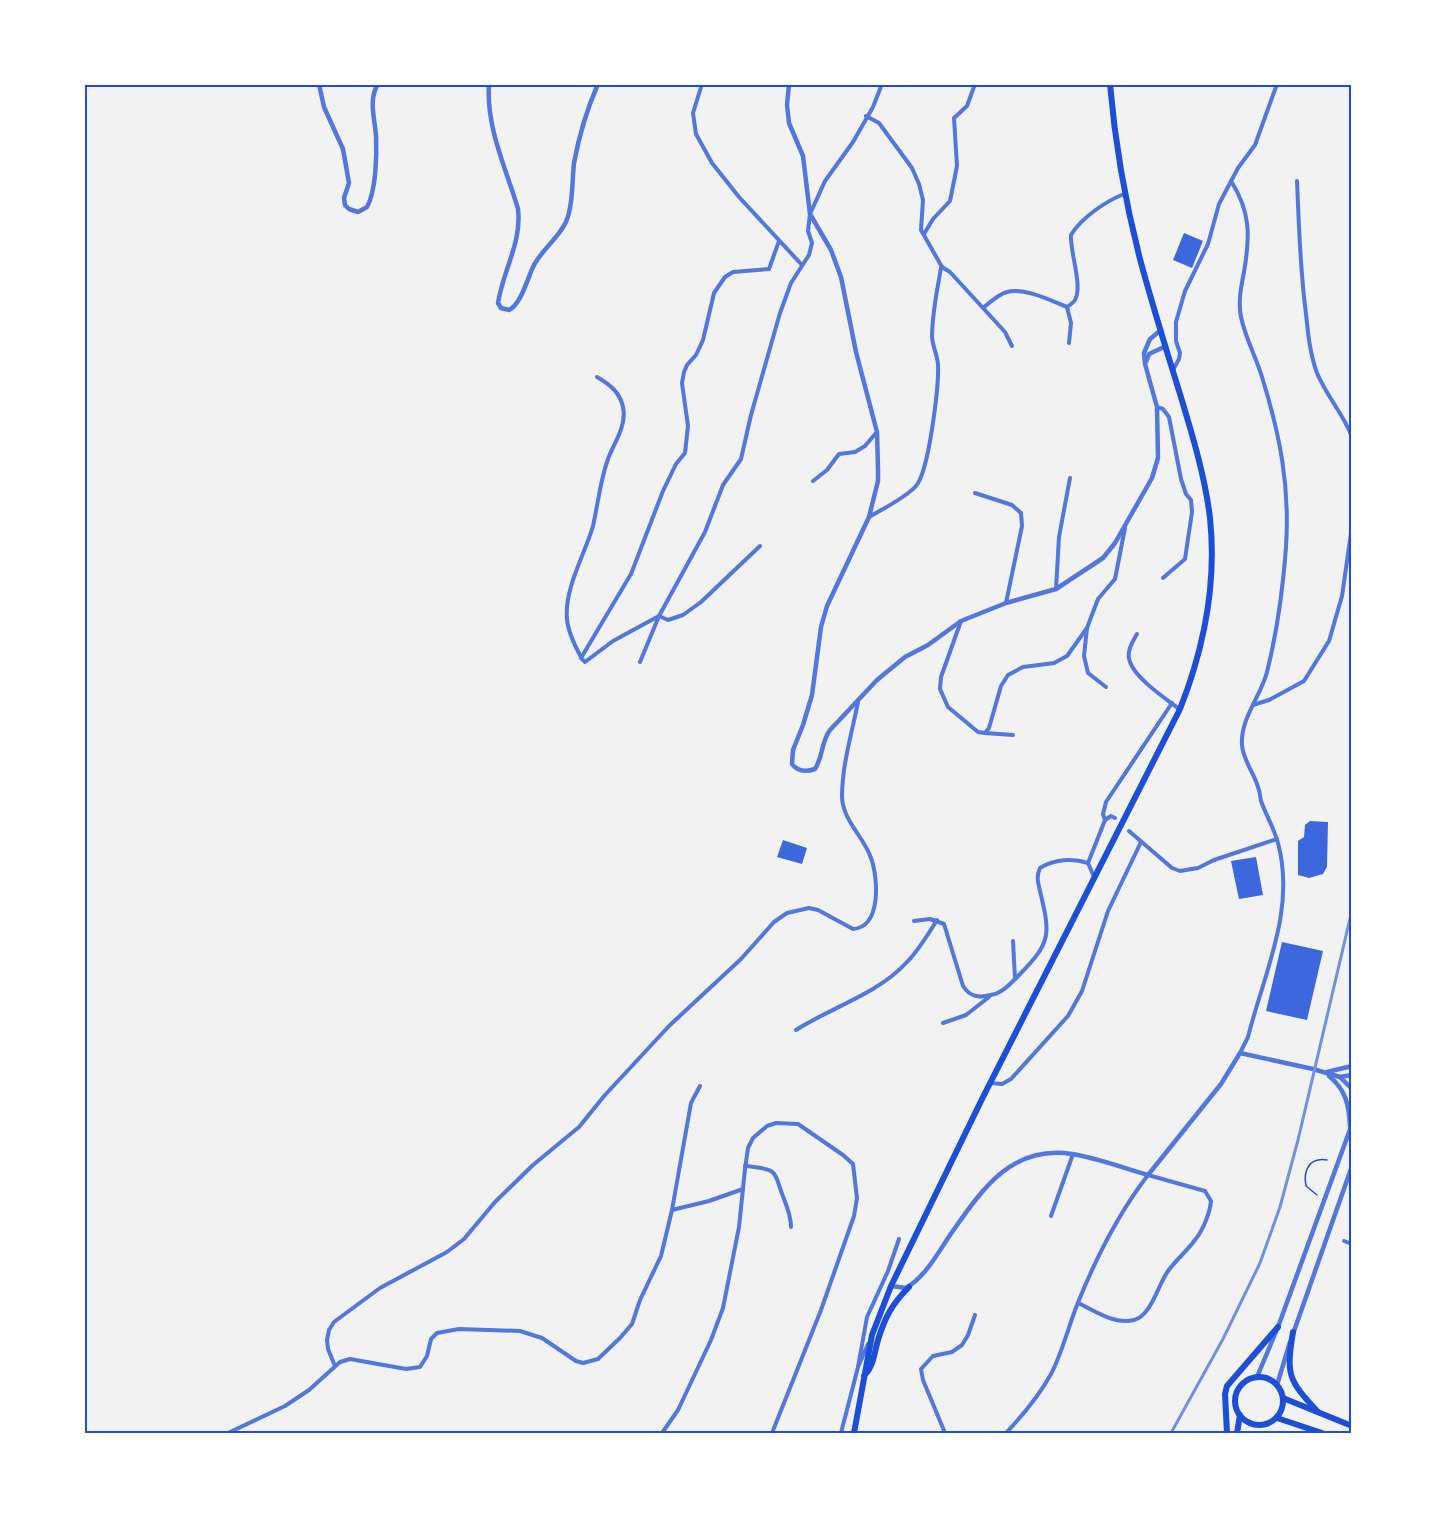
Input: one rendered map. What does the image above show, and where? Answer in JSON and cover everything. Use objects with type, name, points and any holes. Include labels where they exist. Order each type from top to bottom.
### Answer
[{"type":"main road","points":[[854,1433],[872,1335],[891,1286],[990,1083],[1180,709],[1192,679],[1206,621],[1211,570],[1211,538],[1206,491],[1140,259],[1124,194],[1112,116],[1110,84]]},
{"type":"main road","points":[[864,1376],[871,1368],[894,1301],[909,1287]]},
{"type":"main road","points":[[1227,1433],[1224,1394],[1227,1386],[1278,1327]]},
{"type":"main road","points":[[1293,1332],[1289,1361],[1290,1376],[1296,1387],[1318,1412]]},
{"type":"main road","points":[[1258,1433],[1263,1425],[1277,1418],[1283,1405],[1283,1398],[1277,1385],[1272,1381],[1257,1377],[1244,1383],[1236,1395],[1237,1409],[1240,1416],[1250,1423],[1263,1425]]},
{"type":"main road","points":[[1283,1398],[1352,1426]]},
{"type":"main road","points":[[1237,1433],[1240,1416]]},
{"type":"main road","points":[[1277,1418],[1320,1432]]},
{"type":"main road","points":[[1308,1433],[1320,1432]]},
{"type":"street","points":[[319,84],[326,113],[342,148],[349,183],[344,198],[345,205],[358,212],[367,207],[373,188],[376,136],[373,98],[378,84]]},
{"type":"street","points":[[489,84],[488,106],[491,123],[518,209],[519,222],[514,251],[500,287],[498,303],[501,308],[509,310],[519,302],[535,263],[565,224],[584,117],[598,84]]},
{"type":"street","points":[[702,84],[693,113],[696,134],[719,172],[739,197],[802,265]]},
{"type":"street","points":[[640,662],[659,616],[705,532],[723,485],[741,459],[780,313],[791,283],[809,255],[812,243],[808,231],[810,214],[803,156],[789,123],[787,105],[789,84]]},
{"type":"street","points":[[810,214],[825,181],[853,142],[873,107],[882,84]]},
{"type":"street","points":[[924,235],[933,219],[950,201],[957,166],[954,118],[966,105],[975,84]]},
{"type":"street","points":[[1173,371],[1178,364],[1180,353],[1176,341],[1176,322],[1185,291],[1208,244],[1219,204],[1255,145],[1277,84]]},
{"type":"street","points":[[866,116],[879,123],[912,168],[923,200],[921,230],[942,267],[950,272],[984,308],[1005,332],[1012,346]]},
{"type":"street","points":[[1006,1433],[1029,1408],[1051,1373],[1078,1303],[1114,1228],[1148,1175],[1221,1084],[1240,1053],[1248,1037],[1284,901],[1284,872],[1277,839],[1245,758],[1242,744],[1252,706],[1267,674],[1281,601],[1286,549],[1286,494],[1276,422],[1241,317],[1240,297],[1248,220],[1244,203],[1231,181]]},
{"type":"street","points":[[1297,181],[1300,272],[1310,347],[1327,395],[1345,418],[1352,437]]},
{"type":"street","points":[[1067,307],[1075,300],[1078,287],[1072,261],[1071,235],[1086,219],[1124,194]]},
{"type":"street","points":[[810,214],[831,250],[841,277],[856,352],[877,432],[878,481],[869,517],[827,606],[821,627],[812,695],[793,750],[792,764],[803,771],[815,769],[819,763],[825,736],[891,667],[928,645],[961,621],[1006,603],[1056,589],[1102,558],[1126,524],[1152,478],[1158,458],[1157,407],[1144,353],[1146,344],[1153,334],[1161,330]]},
{"type":"street","points":[[581,658],[631,574],[663,491],[676,464],[685,453],[688,426],[682,382],[687,365],[696,355],[703,340],[714,293],[725,277],[733,272],[769,269],[779,241]]},
{"type":"street","points":[[869,517],[910,492],[920,481],[935,411],[938,363],[932,336],[934,306],[942,267]]},
{"type":"street","points":[[984,308],[1006,292],[1016,290],[1067,307]]},
{"type":"street","points":[[1067,307],[1071,323],[1069,343]]},
{"type":"street","points":[[1145,364],[1149,354],[1166,346]]},
{"type":"street","points":[[597,377],[614,388],[623,407],[621,431],[603,474],[592,529],[569,597],[567,618],[573,641],[585,662],[613,640],[659,616]]},
{"type":"street","points":[[1157,407],[1163,409],[1169,417],[1181,479],[1186,494],[1191,500],[1192,512],[1185,559],[1163,578]]},
{"type":"street","points":[[813,481],[827,470],[839,454],[855,452],[865,446],[877,432]]},
{"type":"street","points":[[1056,589],[1059,537],[1070,478]]},
{"type":"street","points":[[975,493],[1012,505],[1021,513],[1022,526],[1006,603]]},
{"type":"street","points":[[1106,687],[1088,673],[1084,656],[1087,628],[1098,599],[1116,579],[1126,524]]},
{"type":"street","points":[[1252,706],[1269,700],[1304,681],[1329,641],[1342,596],[1352,526]]},
{"type":"street","points":[[659,616],[668,620],[691,610],[760,546]]},
{"type":"street","points":[[961,621],[941,677],[940,689],[948,707],[978,732],[1013,735]]},
{"type":"street","points":[[985,733],[989,729],[1001,686],[1008,675],[1023,667],[1054,663],[1067,656],[1087,628]]},
{"type":"street","points":[[1137,634],[1129,651],[1130,662],[1151,686],[1180,709]]},
{"type":"street","points":[[335,1366],[327,1341],[329,1330],[334,1322],[380,1288],[447,1252],[464,1239],[495,1202],[533,1165],[579,1127],[605,1095],[669,1026],[741,958],[774,922],[786,913],[809,908],[818,910],[853,929],[859,929],[870,919],[877,895],[871,858],[846,814],[842,798],[845,768],[858,702]]},
{"type":"street","points":[[1105,820],[1103,814],[1106,802],[1172,703]]},
{"type":"street","points":[[1095,878],[1088,863],[1105,820],[1111,816],[1115,818]]},
{"type":"street","points":[[1129,831],[1172,868],[1180,871],[1197,868],[1277,839]]},
{"type":"street","points":[[990,1083],[1002,1084],[1011,1079],[1068,1016],[1082,991],[1108,911],[1141,842]]},
{"type":"street","points":[[914,921],[937,920],[944,924],[967,993],[976,997],[992,995],[1000,992],[1037,957],[1046,941],[1047,919],[1037,880],[1040,868],[1049,863],[1071,860],[1088,863]]},
{"type":"street","points":[[796,1030],[892,976],[908,962],[937,920]]},
{"type":"street","points":[[1013,941],[1015,979]]},
{"type":"street","points":[[942,1023],[966,1015],[992,995]]},
{"type":"street","points":[[1240,1053],[1340,1077],[1352,1076]]},
{"type":"street","points":[[1324,1072],[1352,1066]]},
{"type":"street","points":[[1257,1377],[1278,1327],[1351,1126],[1347,1098],[1342,1088],[1324,1072]]},
{"type":"street","points":[[1340,1077],[1352,1089]]},
{"type":"street","points":[[228,1433],[285,1406],[309,1390],[340,1362],[350,1359],[406,1369],[420,1367],[427,1356],[431,1339],[437,1333],[459,1329],[520,1331],[542,1338],[583,1364],[598,1359],[632,1324],[640,1300],[661,1256],[672,1210],[691,1103],[700,1086]]},
{"type":"street","points":[[662,1433],[678,1410],[711,1340],[723,1308],[739,1227],[745,1166],[753,1138],[767,1126],[776,1123],[798,1124],[853,1164],[857,1198],[854,1216],[821,1310],[772,1433]]},
{"type":"street","points":[[891,1286],[909,1287],[999,1173],[1014,1162],[1033,1154],[1042,1152],[1072,1154],[1205,1191],[1211,1201],[1196,1239],[1168,1270],[1146,1313],[1139,1318],[1113,1320],[1078,1303]]},
{"type":"street","points":[[1051,1216],[1072,1154]]},
{"type":"street","points":[[745,1166],[767,1169],[777,1176],[788,1209],[791,1227]]},
{"type":"street","points":[[1277,1385],[1283,1359],[1352,1166]]},
{"type":"street","points":[[672,1210],[709,1201],[743,1189]]},
{"type":"street","points":[[841,1433],[858,1367],[867,1317],[899,1239]]},
{"type":"street","points":[[1344,1241],[1352,1244]]},
{"type":"street","points":[[945,1433],[923,1380],[921,1369],[933,1356],[952,1352],[962,1345],[975,1315]]},
{"type":"street","points":[[858,1367],[872,1335]]},
{"type":"path","points":[[1323,1197],[1309,1190],[1305,1177],[1311,1163],[1321,1159],[1327,1160]]},
{"type":"building","points":[[1184,233],[1203,241],[1192,268],[1173,260]]},
{"type":"building","points":[[1310,821],[1328,822],[1327,867],[1323,874],[1309,878],[1298,875],[1298,841],[1304,837],[1305,825]]},
{"type":"building","points":[[783,840],[807,848],[802,864],[777,857]]},
{"type":"building","points":[[1256,857],[1263,895],[1239,899],[1231,861]]},
{"type":"building","points":[[1282,942],[1323,951],[1307,1020],[1266,1011]]},
{"type":"railway","points":[[1171,1433],[1223,1339],[1260,1263],[1280,1207],[1352,910]]}]
